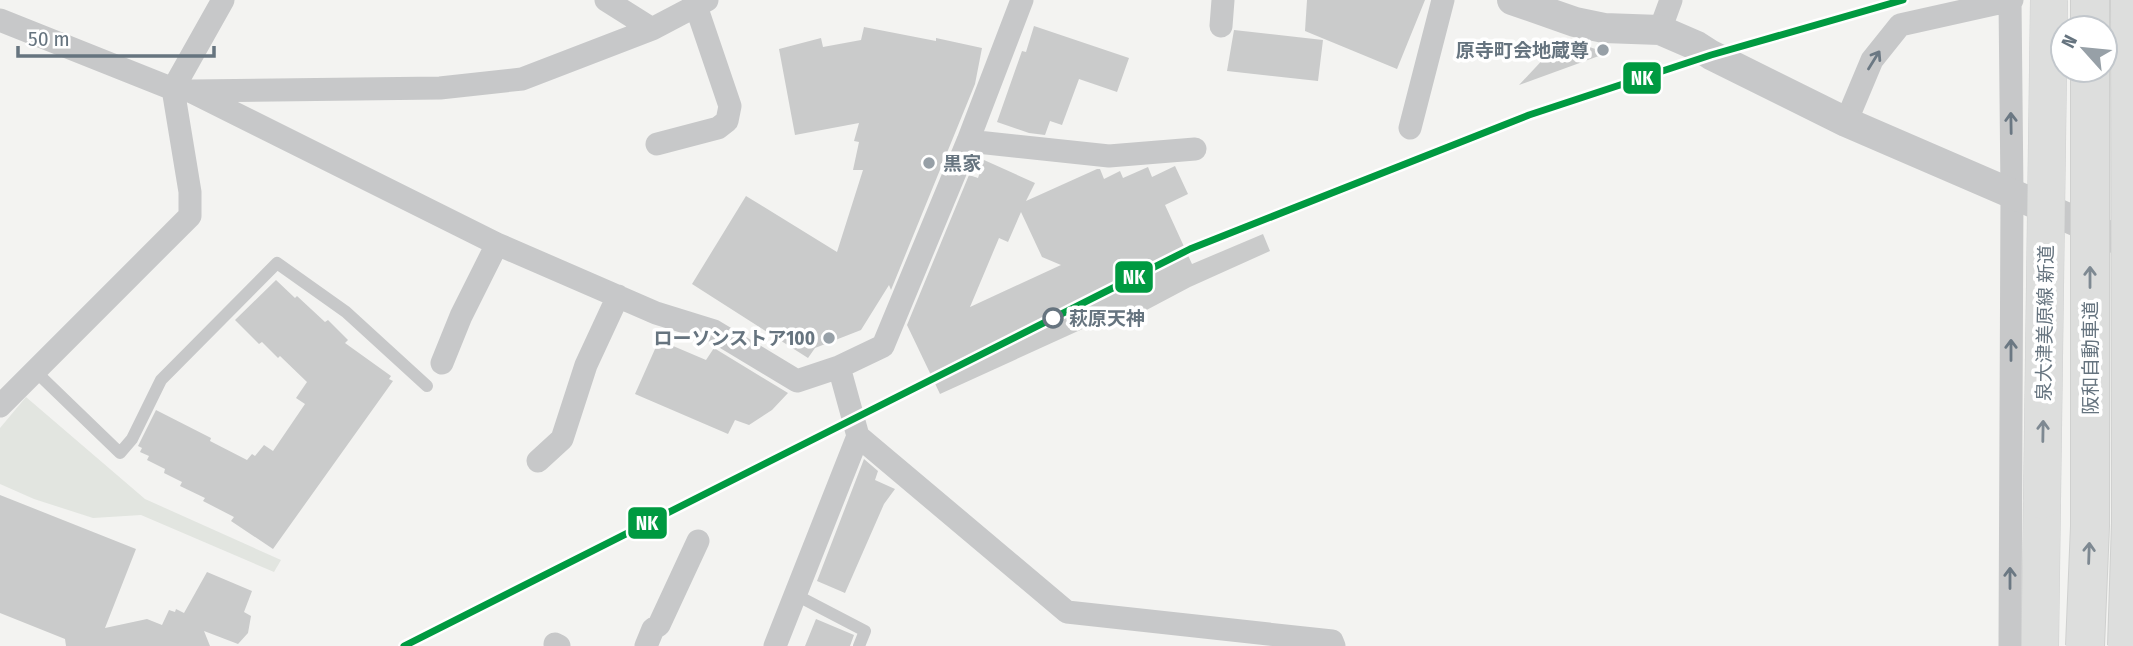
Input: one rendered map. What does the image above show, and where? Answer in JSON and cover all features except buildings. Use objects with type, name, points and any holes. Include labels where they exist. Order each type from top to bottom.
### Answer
[{"type":"highway","points":[[2127,646],[2131,523],[2130,0]]},
{"type":"highway","name":"阪和自動車道","points":[[2085,646],[2090,526],[2090,84]]},
{"type":"main road","name":"泉大津美原線 新道","points":[[2040,646],[2049,0]]},
{"type":"street","points":[[0,406],[190,216],[182,90],[223,0]]},
{"type":"street","points":[[606,0],[652,29]]},
{"type":"street","points":[[0,20],[182,90],[497,244],[656,313],[714,331],[797,382],[839,367],[883,346],[968,141],[1022,0]]},
{"type":"street","points":[[1221,26],[1223,0]]},
{"type":"street","points":[[1410,128],[1443,0]]},
{"type":"street","points":[[1512,0],[1575,22],[1604,28],[1660,30],[1846,122],[2133,246]]},
{"type":"street","points":[[1660,30],[1671,0]]},
{"type":"street","points":[[1846,122],[1872,60],[1900,25],[2011,0],[2010,646]]},
{"type":"street","points":[[182,90],[440,88],[522,79],[652,29],[701,3],[730,106],[727,121],[718,128],[657,144]]},
{"type":"street","points":[[968,141],[1109,156],[1195,149]]},
{"type":"street","points":[[442,363],[461,316],[497,244]]},
{"type":"street","points":[[538,461],[562,439],[586,365],[618,296]]},
{"type":"street","points":[[839,367],[858,436],[1067,612],[1220,638],[1332,641],[1334,646]]},
{"type":"street","points":[[775,646],[858,436]]},
{"type":"street","points":[[646,646],[653,629],[659,625],[698,541]]},
{"type":"lane","points":[[34,370],[120,453],[132,439],[161,380],[277,263],[346,312],[427,386]]},
{"type":"lane","points":[[794,594],[865,631],[859,646]]},
{"type":"shaded area","points":[[26,397],[145,499],[281,560],[274,572],[141,515],[93,518],[34,499],[0,484],[0,428]]},
{"type":"transit line","name":"NK","points":[[404,646],[1190,249],[1529,115],[1711,55],[1903,0]]},
{"type":"place","name":"原寺町会地蔵尊","points":[[1603,50]]},
{"type":"place","name":"黒家","points":[[929,163]]},
{"type":"place","name":"萩原天神","points":[[1053,318]]},
{"type":"place","name":"ローソンストア100","points":[[829,338]]}]
